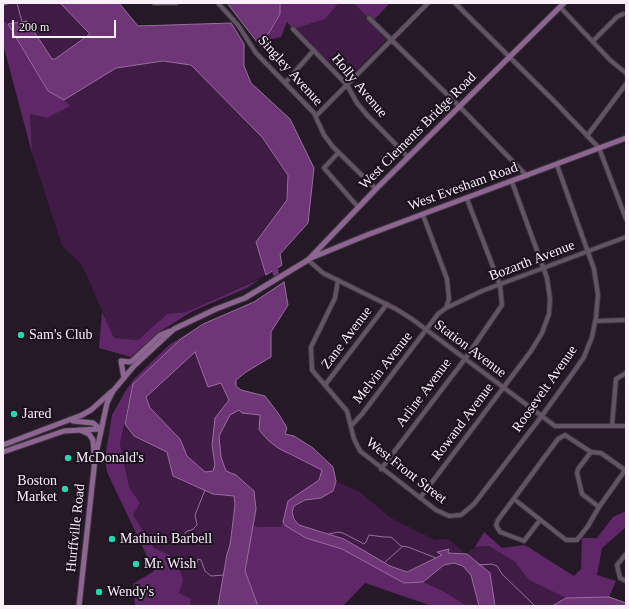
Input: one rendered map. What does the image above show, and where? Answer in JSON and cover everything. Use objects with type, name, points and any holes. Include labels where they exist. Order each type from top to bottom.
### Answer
[{"type":"main road","name":"West Clements Bridge Road","points":[[174,329],[216,309],[245,298],[308,260],[358,207],[562,5]]},
{"type":"main road","name":"West Evesham Road","points":[[308,260],[626,138]]},
{"type":"main road","points":[[325,242],[326,248],[334,249]]},
{"type":"main road","points":[[124,378],[121,361],[130,362],[160,335],[174,329]]},
{"type":"main road","points":[[3,445],[65,422],[91,410],[114,391],[134,366],[174,329]]},
{"type":"main road","name":"Hurffville Road","points":[[79,606],[95,459],[100,428],[107,403],[114,391]]},
{"type":"main road","points":[[65,422],[84,421],[93,423],[100,428]]},
{"type":"main road","points":[[3,452],[64,430],[100,428]]},
{"type":"main road","points":[[77,429],[89,434],[93,440],[95,459]]},
{"type":"street","points":[[154,3],[176,3]]},
{"type":"street","name":"Singley Avenue","points":[[218,3],[238,25],[256,53],[316,116],[324,135],[338,153],[376,189]]},
{"type":"street","points":[[316,116],[428,3]]},
{"type":"street","points":[[456,3],[599,148],[626,219]]},
{"type":"street","points":[[562,5],[610,60],[626,73]]},
{"type":"street","points":[[593,41],[617,17],[623,14]]},
{"type":"street","points":[[369,18],[459,106],[527,176]]},
{"type":"street","name":"Holly Avenue","points":[[293,29],[347,85],[357,103],[367,115],[408,157]]},
{"type":"street","points":[[285,83],[314,50]]},
{"type":"street","points":[[587,136],[626,84]]},
{"type":"street","points":[[338,153],[324,168],[358,207]]},
{"type":"street","name":"Roosevelt Avenue","points":[[459,515],[470,509],[474,504],[541,417],[584,357],[596,320],[597,285],[589,251],[557,164]]},
{"type":"street","name":"Rowand Avenue","points":[[420,498],[531,351],[545,327],[549,314],[550,299],[544,268],[512,182]]},
{"type":"street","name":"Arline Avenue","points":[[381,469],[501,309],[502,295],[500,284],[468,199]]},
{"type":"street","points":[[423,215],[449,286],[449,299],[446,308]]},
{"type":"street","name":"Bozarth Avenue","points":[[446,308],[500,284],[626,237]]},
{"type":"street","name":"Station Avenue","points":[[308,260],[323,273],[387,304],[412,319],[555,426],[626,426]]},
{"type":"street","name":"West Front Street","points":[[338,280],[335,298],[310,352],[312,370],[347,410],[356,445],[360,451],[381,469],[444,515],[459,515]]},
{"type":"street","name":"Zane Avenue","points":[[325,385],[387,304]]},
{"type":"street","name":"Melvin Avenue","points":[[352,425],[438,314],[446,308]]},
{"type":"street","points":[[596,320],[626,320]]},
{"type":"street","points":[[612,426],[616,379],[626,373]]},
{"type":"street","points":[[540,520],[524,541],[500,532],[496,525],[498,520],[548,451],[565,435],[568,426]]},
{"type":"street","points":[[514,499],[566,540],[577,540],[625,470],[601,452],[591,452],[565,435]]},
{"type":"street","points":[[591,452],[578,469],[577,473],[582,494],[599,507]]},
{"type":"street","points":[[626,554],[618,563],[620,578],[626,581]]},
{"type":"shaded area","points":[[3,3],[60,3],[90,34],[55,59],[52,59],[27,21],[8,24],[3,21]]},
{"type":"shaded area","points":[[60,3],[119,3],[138,26],[231,23],[244,44],[244,66],[251,83],[290,119],[314,168],[308,223],[280,254],[282,265],[266,275],[256,242],[287,200],[288,175],[262,137],[191,65],[163,61],[116,68],[64,100],[48,91],[8,24],[27,21],[52,59],[55,59],[90,34]]},
{"type":"shaded area","points":[[227,3],[280,3],[280,14],[269,33],[257,42]]},
{"type":"shaded area","points":[[280,3],[339,3],[325,19],[293,29],[287,22],[281,37],[257,42],[269,33],[275,24],[280,14]]},
{"type":"shaded area","points":[[339,3],[354,3],[372,21],[374,19],[391,35],[348,79],[293,29],[325,19]]},
{"type":"shaded area","points":[[354,3],[390,3],[372,22]]},
{"type":"shaded area","points":[[3,21],[8,24],[48,91],[64,100],[70,106],[47,118],[30,114],[32,153],[3,44]]},
{"type":"shaded area","points":[[163,61],[191,65],[262,137],[288,175],[287,200],[256,242],[266,275],[186,312],[167,314],[138,340],[114,338],[82,265],[62,246],[32,153],[30,114],[47,118],[69,106],[64,100],[116,68]]},
{"type":"shaded area","points":[[260,279],[247,288],[193,311],[159,332],[131,357],[99,348],[102,312],[114,338],[138,340],[167,314],[186,312]]},
{"type":"shaded area","points":[[284,282],[288,305],[271,332],[271,357],[236,380],[236,386],[241,390],[265,396],[287,428],[285,434],[294,436],[313,448],[333,467],[336,481],[333,491],[321,498],[305,500],[294,506],[292,512],[294,519],[299,525],[344,539],[390,566],[407,572],[442,555],[437,552],[449,549],[448,553],[467,554],[490,573],[495,606],[479,606],[471,575],[463,566],[454,563],[444,565],[423,582],[404,583],[342,549],[306,538],[286,526],[283,522],[288,501],[319,480],[322,470],[278,448],[269,441],[259,430],[260,415],[242,413],[239,410],[230,415],[219,436],[221,457],[226,471],[236,475],[254,491],[256,509],[245,571],[258,606],[218,606],[227,554],[230,545],[235,505],[234,496],[213,494],[173,476],[167,452],[134,436],[125,424],[133,384],[181,339],[203,324],[254,302]],"holes":[[[195,352],[208,387],[221,383],[229,400],[215,418],[212,445],[215,465],[213,471],[205,472],[187,456],[180,439],[150,408],[146,397]]]},
{"type":"shaded area","points":[[203,324],[181,339],[133,384],[120,444],[129,487],[140,503],[133,515],[154,548],[176,558],[183,580],[179,593],[191,599],[190,606],[135,606],[133,584],[154,571],[107,472],[105,458],[112,415],[134,379],[169,345]]},
{"type":"shaded area","points":[[195,352],[208,386],[221,382],[229,400],[215,418],[212,445],[215,465],[213,471],[205,472],[187,456],[180,439],[150,408],[146,397]]},
{"type":"shaded area","points":[[239,410],[242,413],[260,415],[290,455],[323,470],[319,480],[288,501],[282,527],[258,527],[252,525],[256,509],[236,475],[226,471],[221,457],[219,436],[230,415]]},
{"type":"shaded area","points":[[125,424],[134,436],[167,452],[173,476],[213,494],[234,496],[235,505],[230,535],[230,545],[227,554],[218,606],[190,606],[190,599],[178,593],[176,558],[154,548],[133,515],[140,503],[129,487],[120,444]]},
{"type":"shaded area","points":[[336,481],[360,492],[391,518],[435,540],[448,539],[464,552],[461,555],[448,553],[448,549],[438,552],[443,554],[407,572],[390,566],[327,533],[299,525],[292,512],[294,506],[305,500],[321,498],[333,491]]},
{"type":"shaded area","points":[[626,511],[626,527],[602,548],[597,575],[616,581],[609,597],[566,598],[529,580],[515,562],[489,546],[475,547],[484,532],[502,548],[525,545],[574,576],[581,569],[582,538],[597,538],[613,517]]},
{"type":"shaded area","points":[[283,522],[306,538],[342,549],[404,583],[423,582],[443,591],[467,606],[432,606],[365,583],[343,606],[258,606],[245,571],[252,525],[258,527],[281,527]]},
{"type":"shaded area","points":[[489,546],[515,562],[529,580],[566,598],[552,606],[495,606],[489,574],[467,554],[475,547]]},
{"type":"shaded area","points":[[454,563],[463,566],[471,575],[479,606],[467,606],[443,591],[423,582],[444,565]]},
{"type":"shaded area","points":[[609,597],[626,603],[626,606],[552,606],[566,598]]},
{"type":"waterway","points":[[3,5],[11,3]]},
{"type":"waterway","points":[[17,3],[22,22]]},
{"type":"waterway","points":[[273,262],[276,274]]},
{"type":"waterway","points":[[184,535],[187,531],[192,530],[197,525],[195,515],[205,490]]},
{"type":"waterway","points":[[329,534],[338,532],[343,533],[364,544],[369,535],[391,537],[401,546],[408,547],[436,558]]},
{"type":"waterway","points":[[385,562],[402,547]]},
{"type":"waterway","points":[[197,563],[198,559],[201,560],[205,571],[211,576],[224,575]]},
{"type":"waterway","points":[[479,565],[492,564],[497,566],[502,574],[535,606]]},
{"type":"place","name":"Sam's Club","points":[[21,335]]},
{"type":"place","name":"Jared","points":[[14,414]]},
{"type":"place","name":"McDonald's","points":[[68,458]]},
{"type":"place","name":"Boston Market","points":[[65,489]]},
{"type":"place","name":"Mathuin Barbell","points":[[112,539]]},
{"type":"place","name":"Mr. Wish","points":[[136,564]]},
{"type":"place","name":"Wendy's","points":[[99,592]]}]
